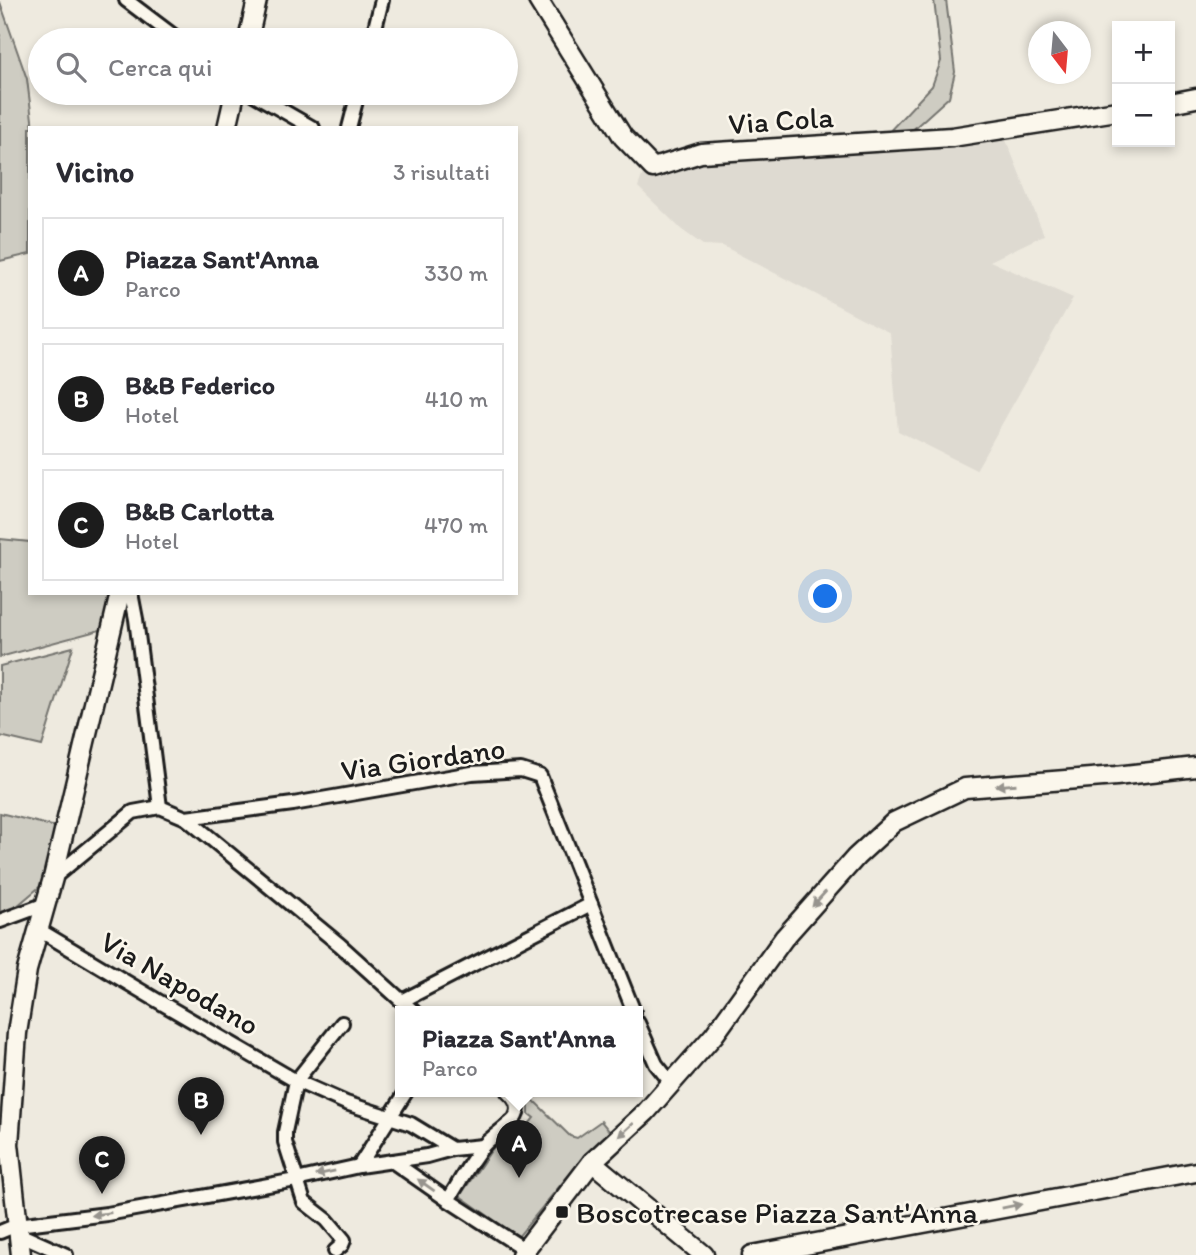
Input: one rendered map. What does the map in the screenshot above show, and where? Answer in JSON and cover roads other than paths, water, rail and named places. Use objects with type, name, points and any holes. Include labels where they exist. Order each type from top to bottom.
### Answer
[{"type":"street","points":[[126,0],[163,28]]},
{"type":"street","points":[[251,28],[257,0]]},
{"type":"street","points":[[375,28],[383,0]]},
{"type":"street","name":"Via Cola","points":[[538,0],[623,137],[653,167],[701,153],[952,137],[1112,112]]},
{"type":"street","points":[[1175,102],[1196,98]]},
{"type":"street","points":[[227,126],[232,105]]},
{"type":"street","points":[[273,105],[310,126]]},
{"type":"street","points":[[350,126],[355,105]]},
{"type":"street","points":[[21,1255],[7,1230],[9,1144],[17,1033],[27,970],[47,904],[120,595]]},
{"type":"street","points":[[131,595],[160,807]]},
{"type":"street","points":[[392,1161],[523,1252],[592,1162],[646,1112],[714,1035],[784,938],[856,857],[894,822],[965,788],[1116,776],[1196,766]]},
{"type":"street","name":"Via Giordano","points":[[186,818],[293,804],[472,773],[521,770],[540,776],[632,1006]]},
{"type":"street","points":[[1036,783],[1071,787],[1196,774]]},
{"type":"street","points":[[53,878],[133,812],[160,807],[186,818],[340,945],[407,1006]]},
{"type":"street","points":[[0,921],[47,904]]},
{"type":"street","points":[[401,1001],[591,904]]},
{"type":"street","name":"Via Napodano","points":[[39,930],[296,1081],[346,1103],[411,1124],[452,1149]]},
{"type":"street","points":[[335,1251],[344,1240],[327,1220],[304,1202],[285,1142],[285,1132],[296,1081],[342,1023]]},
{"type":"street","points":[[643,1034],[656,1064],[672,1084]]},
{"type":"street","points":[[359,1166],[403,1097]]},
{"type":"street","points":[[448,1200],[484,1146],[502,1128],[516,1119],[518,1110],[514,1097]]},
{"type":"street","points":[[7,1230],[296,1180],[452,1149],[484,1146]]},
{"type":"street","points":[[592,1162],[704,1255]]},
{"type":"street","points":[[752,1255],[1196,1172]]},
{"type":"street","points":[[7,1230],[66,1255]]},
{"type":"place","name":"B&B Federico","points":[[201,1135]]},
{"type":"place","name":"Piazza Sant'Anna","points":[[519,1178]]},
{"type":"place","name":"B&B Carlotta","points":[[102,1194]]},
{"type":"place","name":"Boscotrecase Piazza Sant'Anna","points":[[562,1212]]}]
